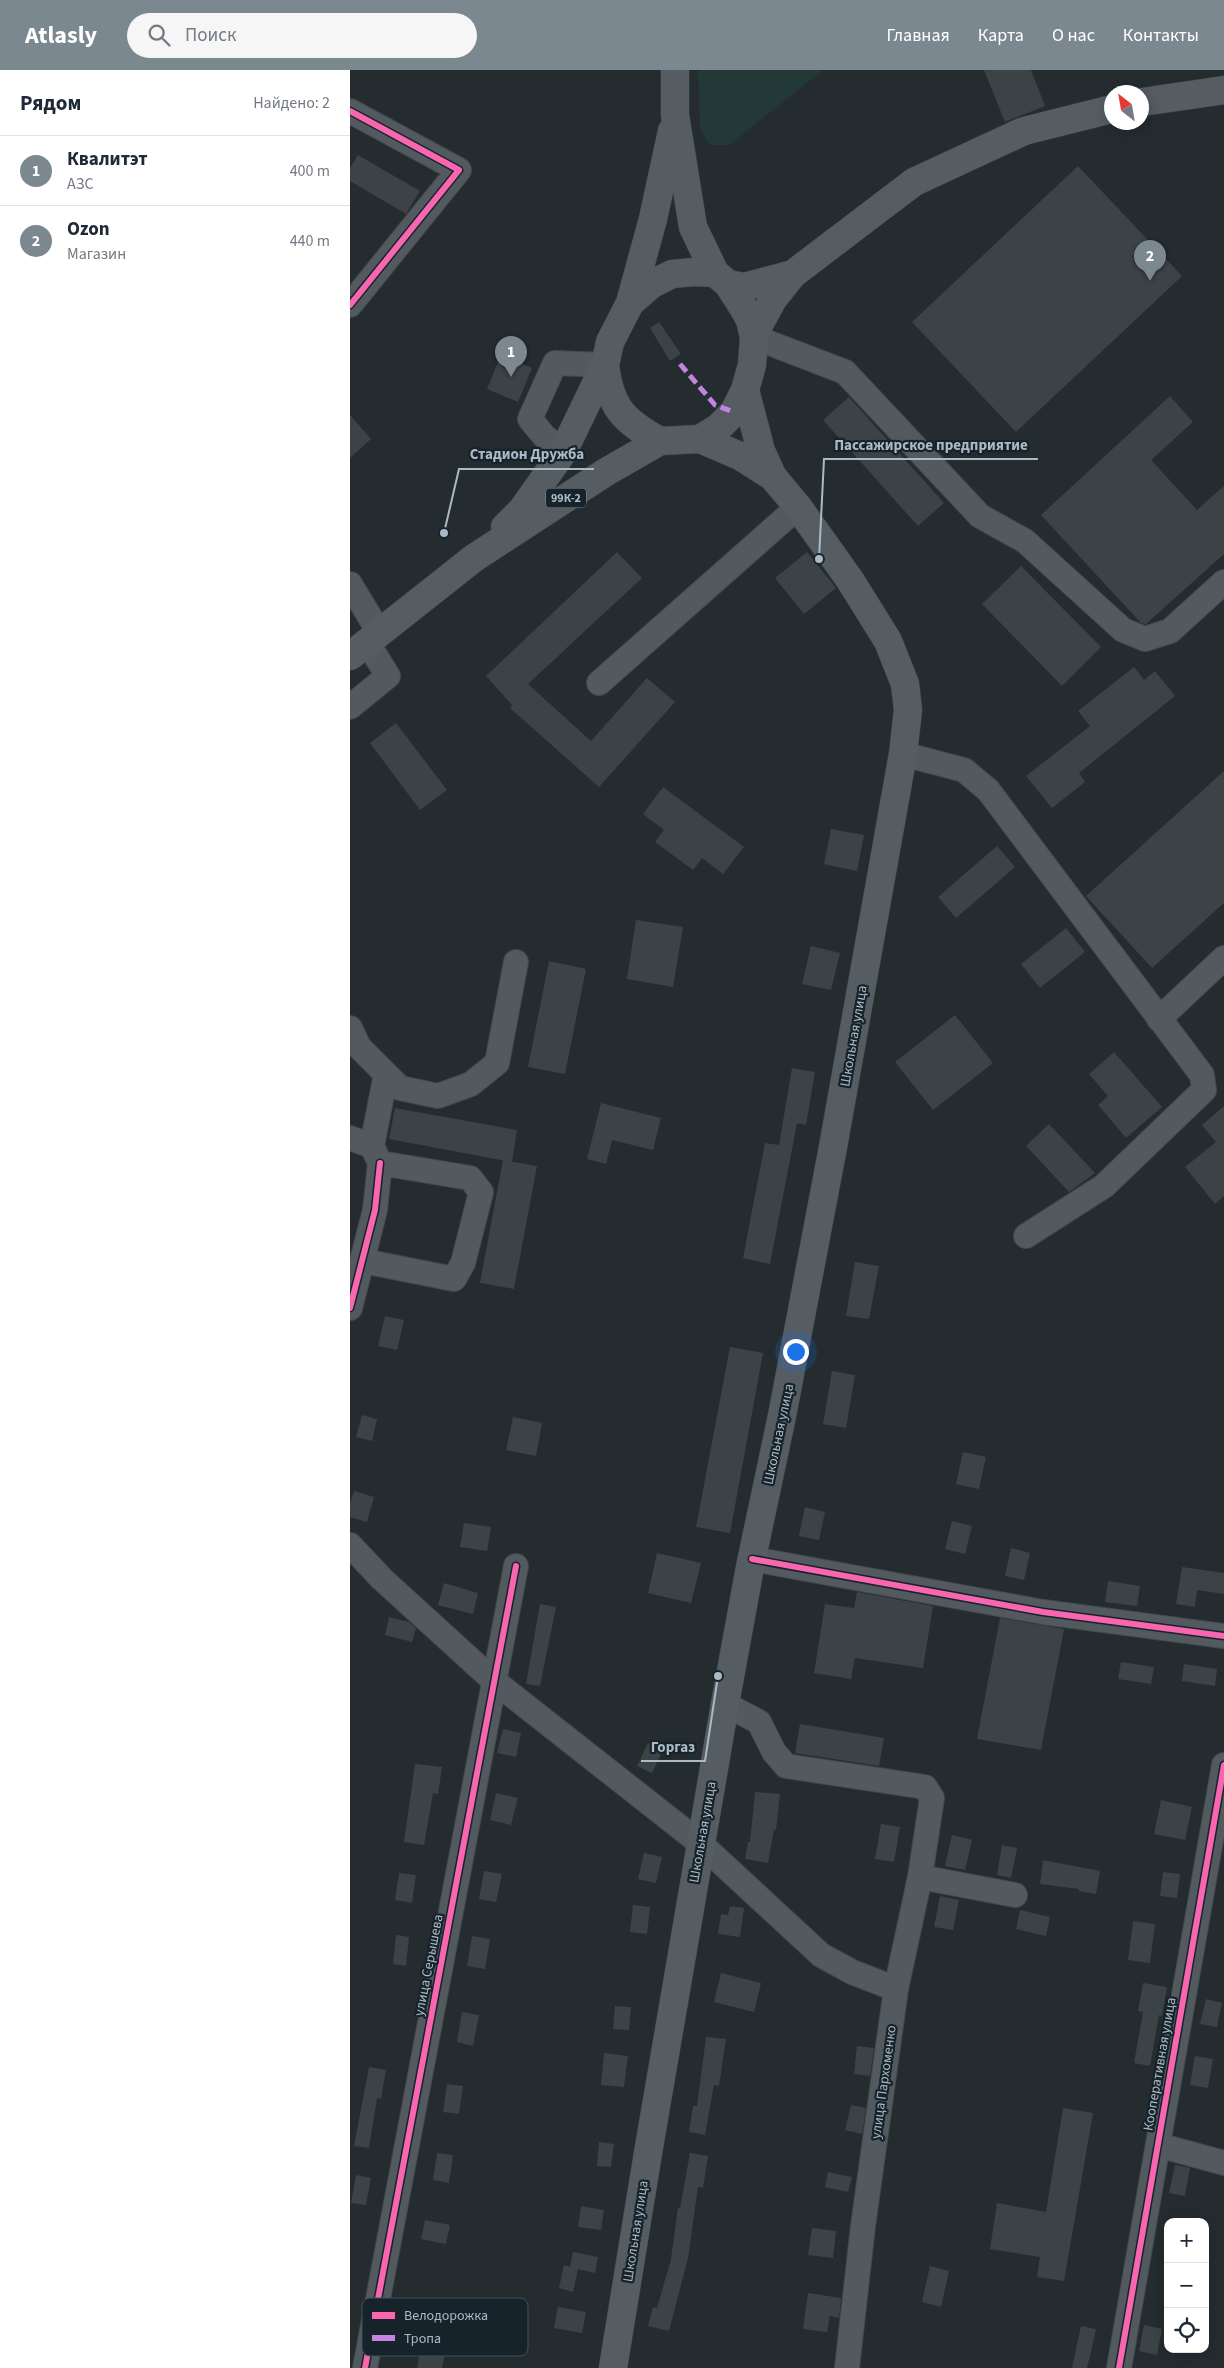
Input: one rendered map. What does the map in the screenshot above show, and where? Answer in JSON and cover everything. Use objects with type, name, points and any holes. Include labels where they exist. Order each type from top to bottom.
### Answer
[{"type":"main road","name":"99К-2","points":[[365,643],[474,558],[606,472],[660,441],[700,439],[719,428],[734,412],[745,390],[752,365],[754,337],[750,320],[722,279],[693,227],[675,115],[675,70]]},
{"type":"main road","points":[[1149,101],[1224,90]]},
{"type":"main road","points":[[754,337],[773,300],[793,274],[914,182],[1024,132],[1104,111]]},
{"type":"main road","name":"99К-2","points":[[474,558],[522,510],[563,452],[605,365],[610,342],[630,303],[653,219],[675,115]]},
{"type":"main road","name":"99К-2","points":[[630,303],[652,284],[672,274],[694,272],[722,279]]},
{"type":"main road","points":[[722,279],[744,288],[793,274]]},
{"type":"main road","name":"99К-2","points":[[605,365],[608,388],[614,404],[637,429],[660,441]]},
{"type":"main road","points":[[745,390],[761,451],[773,477]]},
{"type":"main road","points":[[700,439],[740,456],[773,477]]},
{"type":"main road","name":"Школьная улица","points":[[613,2368],[700,1843],[752,1559],[782,1416],[834,1146],[903,754],[908,710],[905,684],[888,641],[850,580],[798,507],[773,477]]},
{"type":"street","points":[[350,111],[459,170],[350,305]]},
{"type":"street","points":[[754,337],[846,372],[980,516],[1025,540],[1123,630],[1145,639],[1170,631],[1224,582]]},
{"type":"street","points":[[563,452],[544,436],[530,419],[555,363],[605,365]]},
{"type":"street","points":[[599,683],[798,507]]},
{"type":"street","points":[[350,584],[365,643],[388,676],[350,707]]},
{"type":"street","points":[[903,754],[964,770],[988,790],[1202,1075],[1204,1090],[1104,1186],[1026,1236]]},
{"type":"street","points":[[1159,1019],[1224,958]]},
{"type":"street","points":[[350,1028],[359,1047],[400,1088],[438,1096],[471,1084],[497,1063],[516,962]]},
{"type":"street","points":[[350,1308],[375,1210],[367,1149],[386,1074]]},
{"type":"street","points":[[363,1261],[454,1279],[463,1262],[481,1192],[470,1178],[367,1149]]},
{"type":"street","points":[[350,1544],[382,1578],[494,1681],[700,1843],[821,1955],[852,1972],[896,1989]]},
{"type":"street","points":[[752,1559],[1044,1612],[1224,1636]]},
{"type":"street","name":"улица Серышева","points":[[378,2298],[516,1566]]},
{"type":"street","name":"улица Пархоменко","points":[[725,1704],[759,1722],[774,1752],[786,1766],[925,1787],[932,1798],[920,1877],[896,1989],[863,2226],[847,2368]]},
{"type":"street","name":"Кооперативная улица","points":[[1119,2368],[1224,1765]]},
{"type":"street","points":[[920,1877],[1015,1895]]},
{"type":"street","points":[[1158,2145],[1224,2163]]},
{"type":"green space","points":[[698,70],[823,70],[729,145],[710,145],[700,129]]},
{"type":"building","points":[[984,70],[1031,70],[1045,106],[1005,122]]},
{"type":"building","points":[[358,155],[420,191],[406,214],[350,181],[350,168]]},
{"type":"building","points":[[1078,166],[1182,276],[1016,432],[912,322]]},
{"type":"building","points":[[659,322],[681,354],[670,361],[650,328]]},
{"type":"building","points":[[501,355],[532,368],[518,402],[487,389]]},
{"type":"building","points":[[1170,396],[1193,422],[1151,460],[1197,510],[1224,486],[1224,554],[1146,624],[1141,623],[1041,515]]},
{"type":"building","points":[[849,397],[944,503],[918,526],[823,420]]},
{"type":"building","points":[[350,415],[371,439],[350,458]]},
{"type":"building","points":[[617,552],[642,578],[528,684],[591,741],[647,678],[675,702],[599,787],[510,708],[512,705],[486,676]]},
{"type":"building","points":[[807,552],[836,588],[804,614],[775,578]]},
{"type":"building","points":[[1021,566],[1101,647],[1062,686],[982,604]]},
{"type":"building","points":[[1134,667],[1144,680],[1155,671],[1175,696],[1079,773],[1085,782],[1052,808],[1026,776],[1090,726],[1078,711]]},
{"type":"building","points":[[396,723],[447,790],[420,810],[370,743]]},
{"type":"building","points":[[1224,771],[1224,903],[1152,968],[1086,896]]},
{"type":"building","points":[[663,787],[744,847],[723,874],[702,858],[693,870],[655,842],[664,830],[643,814]]},
{"type":"building","points":[[831,829],[864,835],[857,871],[824,864]]},
{"type":"building","points":[[997,846],[1015,867],[956,918],[938,897]]},
{"type":"building","points":[[636,920],[683,927],[673,987],[627,979]]},
{"type":"building","points":[[1066,928],[1085,952],[1040,988],[1021,964]]},
{"type":"building","points":[[811,946],[840,953],[831,990],[802,984]]},
{"type":"building","points":[[549,961],[586,969],[565,1074],[528,1067]]},
{"type":"building","points":[[955,1015],[993,1063],[933,1110],[895,1062]]},
{"type":"building","points":[[1114,1052],[1162,1107],[1126,1138],[1098,1105],[1108,1096],[1089,1074]]},
{"type":"building","points":[[792,1068],[815,1072],[806,1125],[797,1123],[770,1264],[743,1258],[765,1143],[779,1145]]},
{"type":"building","points":[[601,1103],[661,1118],[653,1150],[612,1140],[606,1164],[587,1159]]},
{"type":"building","points":[[1224,1106],[1224,1196],[1215,1204],[1185,1167],[1216,1142],[1202,1125]]},
{"type":"building","points":[[395,1108],[517,1130],[512,1162],[389,1139]]},
{"type":"building","points":[[1049,1124],[1095,1173],[1069,1192],[1026,1146]]},
{"type":"building","points":[[503,1160],[537,1166],[514,1289],[480,1283]]},
{"type":"building","points":[[855,1262],[879,1266],[869,1319],[846,1316]]},
{"type":"building","points":[[385,1316],[404,1320],[397,1350],[378,1346]]},
{"type":"building","points":[[730,1347],[763,1353],[730,1533],[696,1527]]},
{"type":"building","points":[[832,1371],[855,1375],[846,1428],[823,1424]]},
{"type":"building","points":[[362,1415],[377,1419],[372,1441],[356,1437]]},
{"type":"building","points":[[513,1417],[542,1423],[536,1456],[506,1450]]},
{"type":"building","points":[[963,1452],[986,1457],[979,1489],[956,1484]]},
{"type":"building","points":[[354,1491],[374,1497],[367,1522],[350,1517],[350,1503]]},
{"type":"building","points":[[805,1507],[825,1512],[819,1540],[799,1536]]},
{"type":"building","points":[[952,1521],[972,1526],[965,1554],[945,1549]]},
{"type":"building","points":[[464,1523],[491,1527],[487,1551],[460,1547]]},
{"type":"building","points":[[1011,1548],[1030,1553],[1024,1580],[1005,1576]]},
{"type":"building","points":[[657,1553],[701,1563],[691,1603],[648,1593]]},
{"type":"building","points":[[1182,1567],[1224,1573],[1224,1594],[1197,1590],[1195,1607],[1176,1604]]},
{"type":"building","points":[[1108,1581],[1140,1586],[1137,1606],[1105,1602]]},
{"type":"building","points":[[444,1583],[478,1593],[473,1614],[438,1605]]},
{"type":"building","points":[[857,1592],[933,1606],[923,1668],[855,1658],[851,1679],[814,1673],[825,1604],[854,1608]]},
{"type":"building","points":[[540,1604],[556,1607],[540,1686],[526,1684]]},
{"type":"building","points":[[389,1617],[409,1622],[416,1628],[412,1642],[385,1635]]},
{"type":"building","points":[[1000,1618],[1064,1629],[1041,1750],[977,1739]]},
{"type":"building","points":[[1121,1662],[1154,1667],[1151,1684],[1118,1679]]},
{"type":"building","points":[[1184,1664],[1217,1669],[1215,1686],[1182,1681]]},
{"type":"building","points":[[800,1724],[884,1738],[879,1766],[795,1753]]},
{"type":"building","points":[[503,1729],[521,1733],[516,1757],[497,1753]]},
{"type":"building","points":[[648,1743],[663,1750],[652,1773],[637,1766]]},
{"type":"building","points":[[415,1764],[442,1767],[438,1794],[433,1793],[424,1845],[404,1842]]},
{"type":"building","points":[[755,1792],[780,1794],[776,1830],[774,1829],[768,1863],[745,1859],[748,1842],[750,1842]]},
{"type":"building","points":[[496,1793],[518,1798],[511,1825],[490,1820]]},
{"type":"building","points":[[1161,1800],[1192,1807],[1185,1840],[1154,1834]]},
{"type":"building","points":[[881,1824],[900,1827],[894,1862],[875,1859]]},
{"type":"building","points":[[952,1835],[972,1840],[965,1870],[945,1866]]},
{"type":"building","points":[[1002,1845],[1017,1848],[1011,1878],[997,1875]]},
{"type":"building","points":[[644,1853],[662,1857],[656,1883],[638,1879]]},
{"type":"building","points":[[1043,1860],[1100,1871],[1096,1894],[1079,1891],[1079,1889],[1040,1884]]},
{"type":"building","points":[[484,1871],[502,1874],[496,1902],[479,1899]]},
{"type":"building","points":[[1163,1872],[1180,1874],[1177,1898],[1160,1896]]},
{"type":"building","points":[[399,1873],[416,1875],[412,1903],[395,1900]]},
{"type":"building","points":[[940,1896],[959,1900],[953,1930],[934,1927]]},
{"type":"building","points":[[633,1905],[650,1907],[647,1934],[630,1932]]},
{"type":"building","points":[[730,1906],[744,1908],[740,1937],[718,1934],[721,1914],[728,1915]]},
{"type":"building","points":[[1020,1910],[1050,1917],[1046,1936],[1016,1929]]},
{"type":"building","points":[[1133,1921],[1155,1924],[1150,1963],[1128,1960]]},
{"type":"building","points":[[396,1935],[409,1937],[406,1966],[393,1964]]},
{"type":"building","points":[[472,1936],[490,1939],[485,1969],[467,1966]]},
{"type":"building","points":[[721,1973],[761,1983],[754,2012],[714,2002]]},
{"type":"building","points":[[1143,1983],[1167,1987],[1162,2016],[1159,2015],[1150,2066],[1134,2063],[1143,2012],[1138,2011]]},
{"type":"building","points":[[1206,1999],[1222,2003],[1217,2027],[1200,2024]]},
{"type":"building","points":[[615,2006],[631,2007],[629,2030],[613,2029]]},
{"type":"building","points":[[462,2012],[479,2015],[473,2046],[457,2042]]},
{"type":"building","points":[[706,2037],[726,2039],[719,2086],[714,2085],[705,2135],[689,2132],[693,2106],[697,2106]]},
{"type":"building","points":[[857,2046],[874,2048],[870,2076],[854,2074]]},
{"type":"building","points":[[604,2053],[628,2056],[624,2087],[601,2085]]},
{"type":"building","points":[[1195,2056],[1213,2059],[1208,2088],[1190,2085]]},
{"type":"building","points":[[369,2067],[386,2070],[381,2099],[377,2098],[369,2148],[354,2146]]},
{"type":"building","points":[[447,2084],[463,2086],[459,2114],[443,2112]]},
{"type":"building","points":[[851,2105],[866,2108],[862,2134],[845,2130]]},
{"type":"building","points":[[1063,2108],[1093,2113],[1064,2281],[1037,2277],[1040,2257],[990,2249],[997,2203],[1046,2212]]},
{"type":"building","points":[[599,2142],[614,2144],[611,2167],[597,2166]]},
{"type":"building","points":[[437,2153],[453,2155],[449,2183],[433,2180]]},
{"type":"building","points":[[690,2153],[708,2156],[703,2188],[698,2187],[688,2258],[669,2331],[648,2326],[653,2307],[657,2308],[671,2259],[678,2208],[680,2208]]},
{"type":"building","points":[[1175,2165],[1190,2168],[1185,2196],[1169,2193]]},
{"type":"building","points":[[828,2172],[852,2177],[848,2192],[825,2187]]},
{"type":"building","points":[[356,2175],[371,2178],[366,2205],[351,2203]]},
{"type":"building","points":[[581,2206],[604,2210],[601,2230],[578,2227]]},
{"type":"building","points":[[425,2220],[450,2225],[446,2244],[421,2239]]},
{"type":"building","points":[[812,2228],[836,2231],[833,2258],[808,2255]]},
{"type":"building","points":[[573,2252],[598,2257],[595,2273],[578,2269],[573,2292],[559,2288],[564,2265],[570,2267]]},
{"type":"building","points":[[930,2266],[949,2271],[941,2307],[922,2302]]},
{"type":"building","points":[[808,2293],[841,2298],[839,2318],[830,2316],[827,2332],[803,2329]]},
{"type":"building","points":[[558,2307],[586,2312],[582,2333],[554,2328]]},
{"type":"building","points":[[1144,2325],[1162,2329],[1157,2355],[1139,2351]]},
{"type":"building","points":[[1081,2326],[1096,2329],[1087,2368],[1072,2368]]},
{"type":"building","points":[[419,2356],[444,2356],[442,2368],[417,2368]]},
{"type":"marked path","points":[[680,364],[715,405],[734,412]]},
{"type":"cycle path","points":[[350,111],[459,170],[350,305]]},
{"type":"cycle path","points":[[350,1308],[375,1210],[380,1163]]},
{"type":"cycle path","points":[[752,1559],[1043,1612],[1224,1636]]},
{"type":"cycle path","points":[[378,2298],[516,1566]]},
{"type":"cycle path","points":[[1119,2368],[1224,1765]]},
{"type":"cycle path","points":[[365,2368],[367,2356]]},
{"type":"place","name":"Ozon","points":[[1150,281]]},
{"type":"place","name":"Квалитэт","points":[[511,377]]},
{"type":"place","name":"Стадион Дружба","points":[[444,533]]},
{"type":"place","name":"Пассажирское предприятие","points":[[819,559]]},
{"type":"place","name":"Горгаз","points":[[718,1676]]}]
